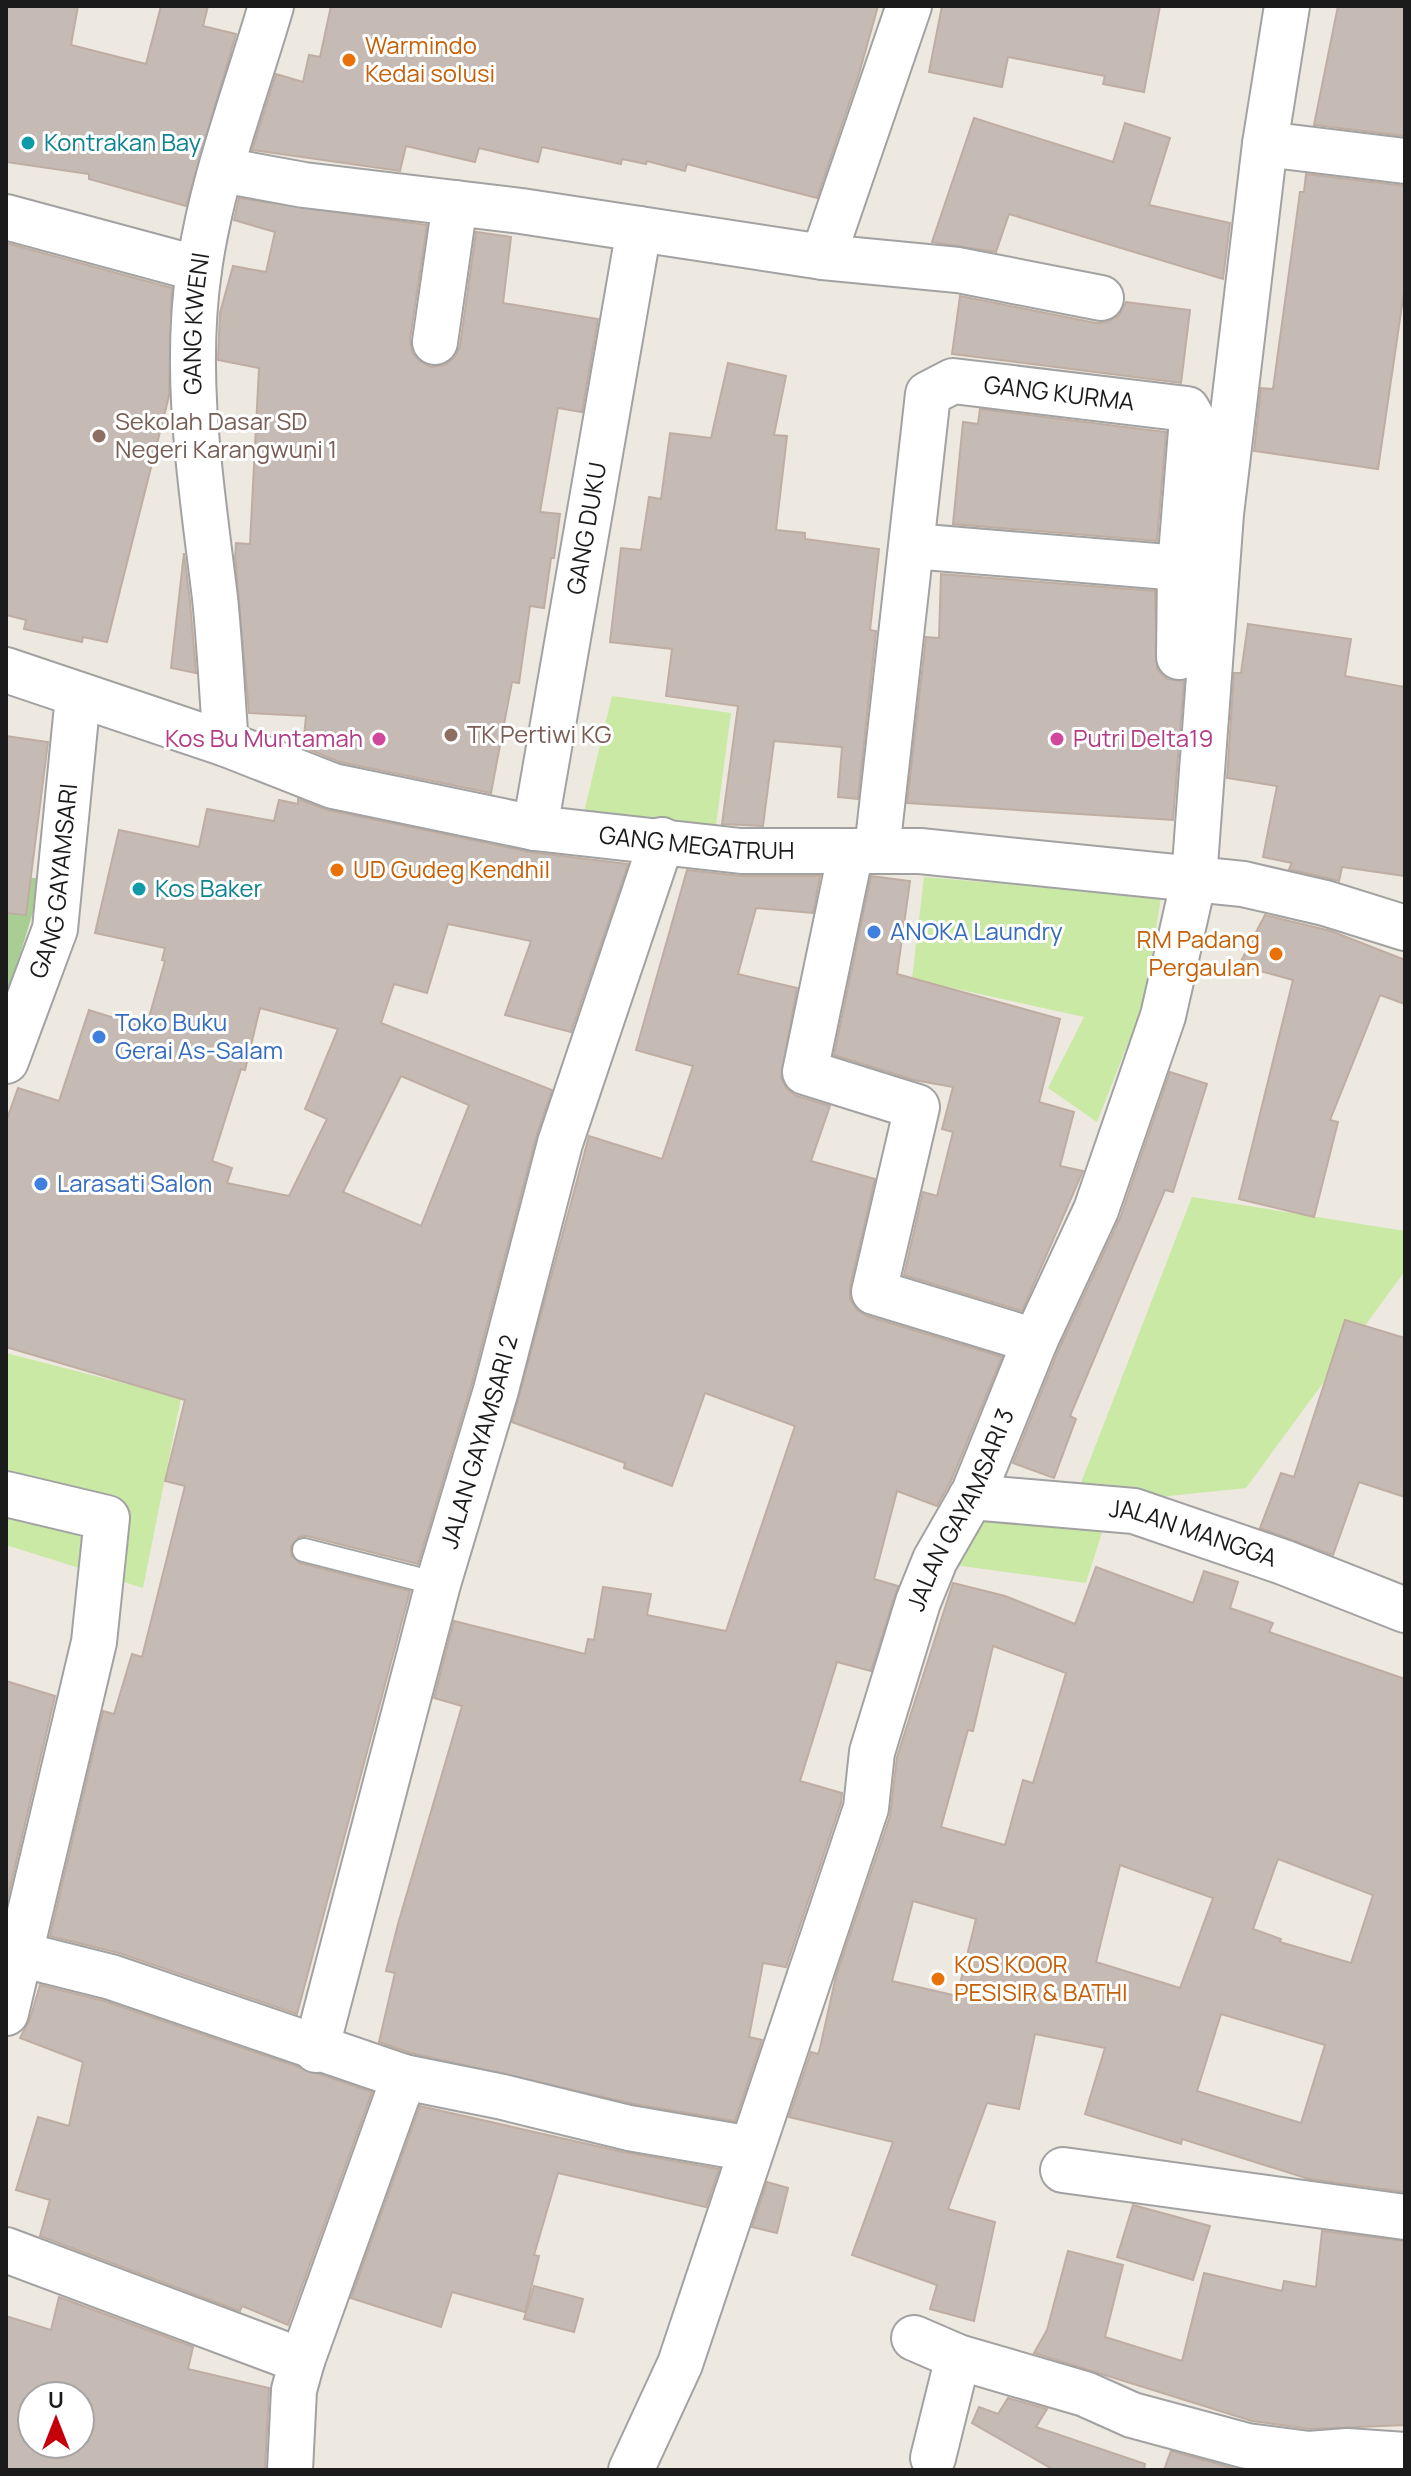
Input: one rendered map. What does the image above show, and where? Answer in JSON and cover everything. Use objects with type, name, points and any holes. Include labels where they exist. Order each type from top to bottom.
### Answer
[{"type":"street","name":"GANG KWENI","points":[[226,744],[215,601],[201,487],[192,348],[199,269],[222,170],[271,6]]},
{"type":"street","points":[[823,257],[909,6]]},
{"type":"street","name":"JALAN GAYAMSARI 3","points":[[631,2470],[680,2364],[866,1808],[872,1752],[914,1614],[935,1560],[971,1497],[1035,1341],[1096,1210],[1149,1062],[1194,879],[1221,514],[1265,144],[1287,6]]},
{"type":"street","points":[[1265,144],[1405,161]]},
{"type":"street","points":[[222,170],[304,185],[455,203],[823,257],[958,270],[1101,298]]},
{"type":"street","points":[[435,342],[455,203]]},
{"type":"street","points":[[6,217],[199,269]]},
{"type":"street","name":"GANG DUKU","points":[[535,828],[639,229]]},
{"type":"street","name":"GANG KURMA","points":[[1035,1341],[874,1292],[917,1107],[805,1072],[864,851],[912,546],[928,394],[953,381],[1187,409],[1192,418],[1180,568],[1179,657]]},
{"type":"street","points":[[912,546],[1180,568]]},
{"type":"street","name":"GANG MEGATRUH","points":[[6,670],[226,744],[333,786],[535,828],[741,851],[920,851],[1243,884],[1325,903],[1405,928]]},
{"type":"street","name":"GANG GAYAMSARI","points":[[6,1061],[55,929],[78,696]]},
{"type":"street","name":"JALAN GAYAMSARI 2","points":[[316,2050],[438,1584],[496,1390],[560,1143],[662,840]]},
{"type":"street","points":[[6,1494],[107,1518],[94,1642],[23,1955],[6,2013]]},
{"type":"street","name":"JALAN MANGGA","points":[[971,1497],[1134,1511],[1283,1562],[1405,1610]]},
{"type":"street","points":[[23,1955],[111,1977],[316,2050],[404,2077],[490,2094],[629,2128],[751,2149]]},
{"type":"street","points":[[290,2470],[298,2375],[404,2077]]},
{"type":"street","points":[[1063,2170],[1405,2217]]},
{"type":"street","points":[[6,2250],[298,2375]]},
{"type":"street","points":[[914,2338],[958,2357],[1070,2389],[1132,2415],[1247,2446],[1309,2454],[1347,2451],[1405,2455]]},
{"type":"street","points":[[933,2458],[958,2357]]},
{"type":"lane","points":[[304,1550],[438,1584]]},
{"type":"green space","points":[[612,696],[731,713],[716,825],[583,816]]},
{"type":"green space","points":[[6,875],[43,879],[6,1001]]},
{"type":"green space","points":[[924,877],[1161,897],[1145,1000],[1097,1122],[1048,1088],[1084,1017],[912,979]]},
{"type":"green space","points":[[1192,1197],[1405,1231],[1405,1271],[1246,1488],[1072,1506]]},
{"type":"green space","points":[[6,1353],[181,1398],[143,1588],[6,1545]]},
{"type":"green space","points":[[969,1511],[1105,1523],[1086,1583],[948,1564]]},
{"type":"building","points":[[6,6],[78,6],[71,45],[146,64],[161,6],[208,6],[203,26],[236,34],[186,206],[89,179],[89,174],[6,162]]},
{"type":"building","points":[[331,6],[878,6],[859,74],[817,198],[687,164],[685,171],[647,161],[646,164],[622,159],[621,164],[542,147],[538,162],[479,148],[475,162],[406,146],[400,171],[252,150],[276,74],[303,82],[309,55],[320,57]]},
{"type":"building","points":[[942,6],[1160,6],[1144,92],[1103,84],[1105,76],[1008,57],[1002,87],[929,72]]},
{"type":"building","points":[[1338,6],[1405,6],[1405,136],[1314,125]]},
{"type":"building","points":[[974,118],[1113,162],[1125,123],[1170,138],[1149,205],[1230,223],[1223,279],[1009,214],[996,252],[932,242]]},
{"type":"building","points":[[1306,174],[1405,186],[1405,285],[1378,469],[1254,451],[1261,388],[1273,389],[1300,192],[1304,192]]},
{"type":"building","points":[[239,198],[427,225],[410,339],[412,352],[419,361],[431,367],[445,365],[454,358],[460,346],[476,232],[511,237],[503,303],[598,319],[582,412],[558,408],[540,512],[560,514],[554,558],[551,558],[544,608],[530,606],[519,683],[512,682],[491,793],[340,762],[303,747],[306,716],[249,713],[235,558],[236,543],[250,544],[259,368],[218,360],[220,313],[233,266],[266,272],[275,232],[234,220]]},
{"type":"building","points":[[6,243],[172,288],[169,396],[107,642],[83,637],[82,642],[24,629],[26,620],[6,615]]},
{"type":"building","points":[[960,296],[1096,323],[1108,322],[1119,315],[1126,302],[1190,310],[1181,383],[952,354]]},
{"type":"building","points":[[728,363],[786,376],[774,435],[787,436],[776,530],[805,533],[805,539],[879,549],[870,630],[876,631],[858,799],[838,797],[842,747],[774,741],[763,826],[722,824],[738,706],[666,696],[672,649],[610,642],[621,548],[641,550],[649,497],[661,499],[670,433],[711,438]]},
{"type":"building","points":[[980,409],[1166,432],[1157,541],[953,524],[963,422],[978,424]]},
{"type":"building","points":[[184,553],[190,601],[196,673],[171,668]]},
{"type":"building","name":"Putri Delta19","points":[[941,574],[1155,591],[1157,669],[1167,679],[1184,681],[1173,820],[907,803],[926,637],[939,638]]},
{"type":"building","points":[[1248,624],[1351,639],[1345,676],[1405,687],[1405,876],[1342,867],[1339,881],[1289,869],[1292,863],[1263,857],[1277,786],[1227,778],[1234,673],[1241,673]]},
{"type":"building","points":[[6,736],[48,742],[26,915],[6,913]]},
{"type":"building","points":[[298,799],[328,810],[530,852],[628,864],[571,1032],[505,1015],[531,941],[448,924],[427,993],[394,984],[381,1023],[552,1090],[536,1137],[472,1383],[418,1564],[307,1536],[299,1537],[291,1546],[291,1555],[300,1563],[410,1591],[297,2014],[119,1953],[50,1936],[103,1711],[114,1714],[132,1654],[142,1657],[185,1486],[165,1481],[185,1400],[6,1347],[6,1122],[18,1088],[59,1101],[89,1010],[146,1028],[165,961],[162,960],[165,948],[95,933],[119,830],[199,847],[207,809],[274,821],[279,800],[298,804]],"holes":[[[260,1008],[338,1029],[305,1109],[327,1119],[289,1196],[227,1183],[232,1168],[212,1161],[241,1069],[245,1070]],[[401,1076],[469,1105],[421,1226],[343,1192]]]},
{"type":"building","points":[[687,870],[741,876],[820,876],[813,913],[756,908],[738,974],[797,988],[781,1078],[787,1089],[797,1096],[830,1106],[811,1161],[875,1179],[850,1286],[850,1299],[857,1310],[867,1316],[1002,1357],[951,1481],[937,1506],[897,1491],[874,1579],[898,1586],[871,1671],[837,1662],[800,1781],[842,1793],[841,1803],[786,1967],[763,1963],[749,2037],[762,2040],[735,2121],[634,2104],[411,2053],[379,2042],[395,1973],[386,1971],[462,1706],[434,1698],[454,1621],[585,1654],[588,1639],[594,1640],[603,1587],[651,1594],[647,1615],[726,1631],[795,1426],[705,1393],[672,1486],[624,1468],[625,1463],[512,1422],[589,1136],[662,1159],[693,1066],[636,1050]]},
{"type":"building","points":[[871,876],[910,881],[897,974],[1060,1019],[1039,1102],[1074,1112],[1060,1166],[1083,1171],[1022,1311],[904,1275],[923,1192],[937,1196],[953,1132],[942,1129],[953,1087],[914,1080],[834,1055]]},
{"type":"building","points":[[1265,915],[1331,931],[1405,960],[1405,1004],[1380,995],[1330,1120],[1338,1122],[1314,1217],[1239,1199],[1293,980],[1239,965]]},
{"type":"building","points":[[1170,1072],[1207,1084],[1173,1192],[1165,1190],[1070,1416],[1076,1419],[1054,1478],[1013,1463],[1058,1351],[1120,1218]]},
{"type":"building","points":[[1345,1320],[1405,1338],[1405,1497],[1359,1482],[1333,1555],[1260,1528],[1281,1473],[1294,1477]]},
{"type":"building","points":[[1096,1567],[1193,1603],[1204,1571],[1238,1582],[1230,1608],[1273,1623],[1269,1632],[1405,1679],[1405,2192],[1309,2179],[1182,2139],[1181,2144],[1085,2114],[1105,2048],[1035,2034],[1019,2109],[987,2103],[948,2209],[995,2222],[974,2321],[930,2309],[937,2285],[852,2255],[893,2142],[789,2117],[811,2052],[818,2054],[820,2048],[836,1976],[890,1816],[897,1757],[953,1583],[1005,1596],[1075,1624]],"holes":[[[993,1646],[1066,1673],[1033,1783],[1023,1780],[1005,1845],[941,1827],[968,1730],[973,1731]],[[1278,1859],[1373,1895],[1351,1963],[1280,1942],[1281,1939],[1253,1929]],[[1120,1865],[1213,1898],[1180,1988],[1096,1962]],[[913,1901],[976,1919],[957,1996],[892,1981]],[[1221,2014],[1325,2045],[1301,2123],[1197,2091]]]},
{"type":"building","points":[[6,1681],[55,1696],[6,1905]]},
{"type":"building","points":[[40,1985],[104,2001],[372,2092],[288,2325],[242,2306],[240,2311],[234,2309],[40,2236],[50,2200],[16,2190],[38,2117],[69,2126],[83,2062],[20,2038],[30,2019]]},
{"type":"building","points":[[420,2106],[623,2152],[719,2169],[706,2207],[558,2173],[534,2255],[539,2256],[525,2312],[452,2292],[441,2327],[351,2298]]},
{"type":"building","points":[[767,2182],[788,2188],[777,2233],[752,2227]]},
{"type":"building","points":[[1133,2205],[1210,2226],[1193,2280],[1117,2257]]},
{"type":"building","points":[[1322,2231],[1405,2241],[1405,2425],[1310,2429],[1252,2421],[1034,2353],[1047,2330],[1068,2251],[1123,2265],[1105,2337],[1182,2361],[1204,2273],[1282,2291],[1284,2281],[1316,2287]]},
{"type":"building","points":[[534,2286],[583,2299],[574,2332],[524,2319]]},
{"type":"building","points":[[59,2297],[193,2347],[188,2369],[269,2388],[265,2470],[6,2470],[6,2316],[51,2330]]},
{"type":"building","points":[[1008,2398],[1047,2409],[1036,2427],[1145,2464],[1144,2470],[1054,2470],[972,2423],[979,2407],[998,2414]]},
{"type":"building","points":[[1171,2451],[1240,2470],[1164,2470]]},
{"type":"place","name":"Warmindo Kedai solusi","points":[[349,60]]},
{"type":"place","name":"Kontrakan Bay","points":[[28,143]]},
{"type":"place","name":"Sekolah Dasar SD Negeri Karangwuni 1","points":[[99,436]]},
{"type":"place","name":"TK Pertiwi KG","points":[[451,735]]},
{"type":"place","name":"Kos Bu Muntamah","points":[[379,739]]},
{"type":"place","name":"Putri Delta19","points":[[1057,739]]},
{"type":"place","name":"UD Gudeg Kendhil","points":[[337,870]]},
{"type":"place","name":"Kos Baker","points":[[139,889]]},
{"type":"place","name":"ANOKA Laundry","points":[[874,932]]},
{"type":"place","name":"RM Padang Pergaulan","points":[[1276,954]]},
{"type":"place","name":"Toko Buku Gerai As-Salam","points":[[99,1037]]},
{"type":"place","name":"Larasati Salon","points":[[41,1184]]},
{"type":"place","name":"KOS KOOR PESISIR & BATHI","points":[[938,1979]]}]
